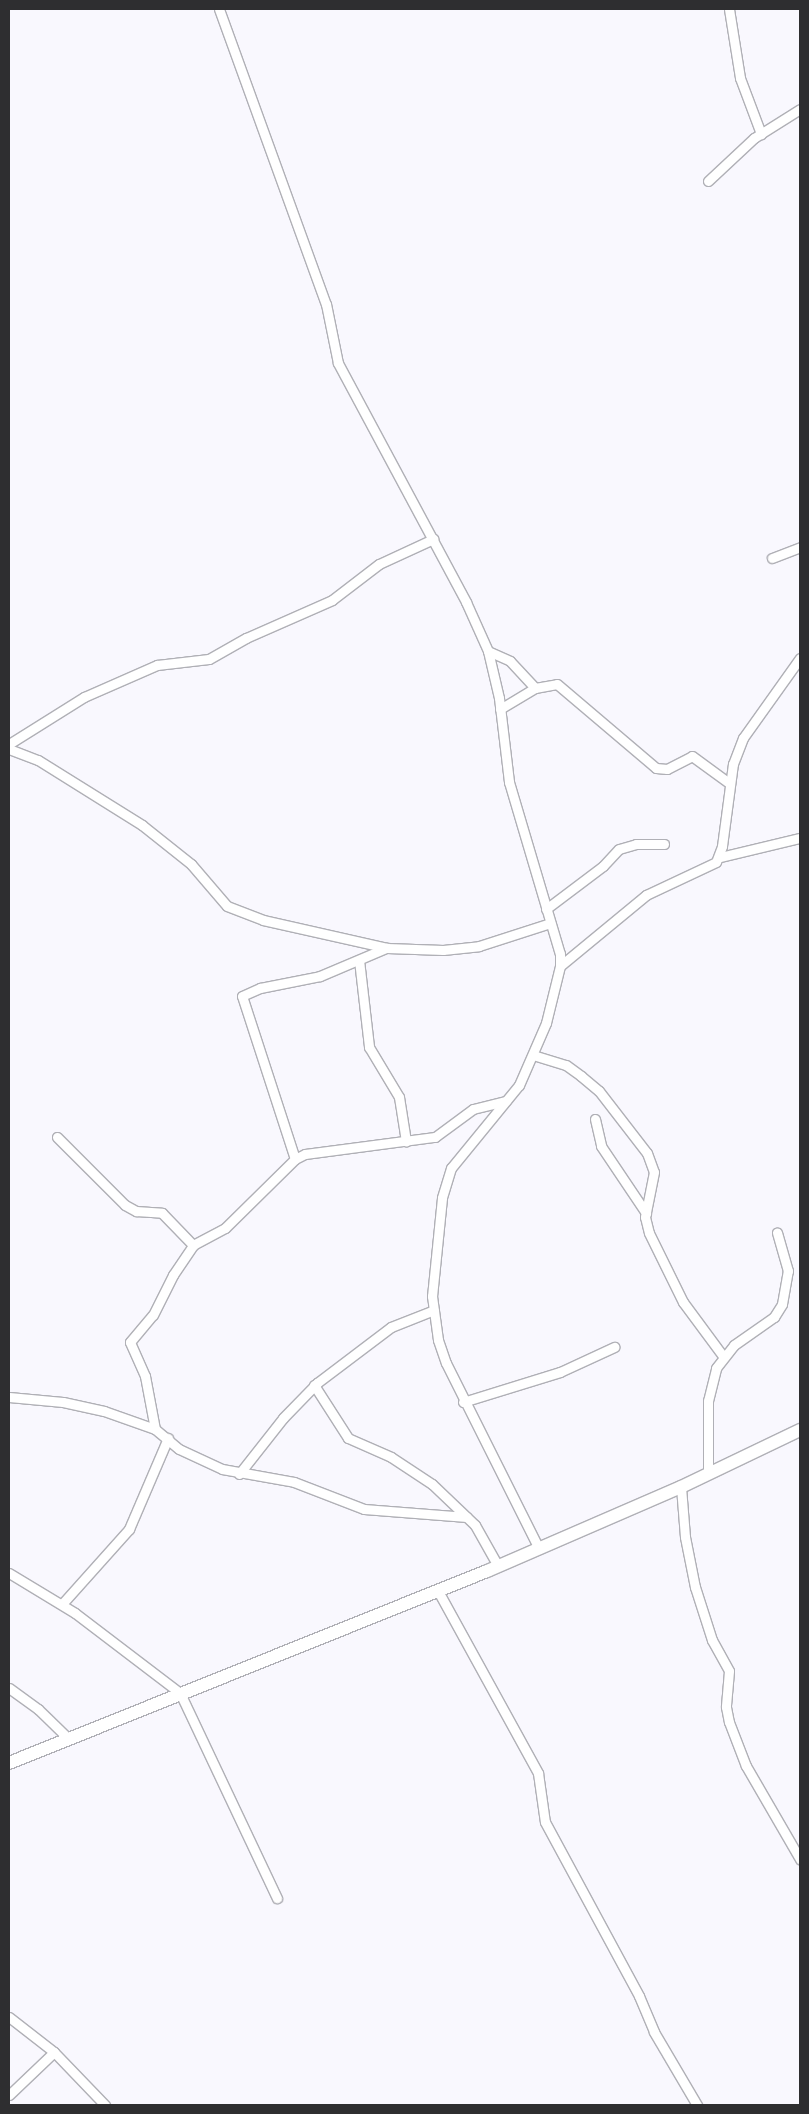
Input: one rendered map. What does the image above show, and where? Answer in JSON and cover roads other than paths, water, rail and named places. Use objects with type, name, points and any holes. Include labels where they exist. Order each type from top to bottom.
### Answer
[{"type":"highway","points":[[9,1763],[539,1549],[681,1487],[800,1430]]},
{"type":"street","points":[[219,9],[326,304],[338,363],[432,539],[488,651],[500,709],[509,782],[550,923],[560,966],[546,1024],[533,1055],[506,1102],[451,1168],[442,1198],[435,1248],[434,1310],[438,1340],[463,1402],[539,1549]]},
{"type":"street","points":[[728,9],[740,78],[761,134]]},
{"type":"street","points":[[708,181],[761,134],[800,109]]},
{"type":"street","points":[[9,747],[84,697],[157,665],[209,660],[246,638],[332,600],[379,564],[432,539]]},
{"type":"street","points":[[772,558],[800,547]]},
{"type":"street","points":[[488,651],[510,662],[535,688]]},
{"type":"street","points":[[720,857],[729,784],[734,764],[751,724],[800,658]]},
{"type":"street","points":[[500,709],[535,688],[548,683],[566,690],[656,768],[667,769],[692,756],[729,784]]},
{"type":"street","points":[[9,747],[38,760],[142,825],[191,864],[218,898],[236,911],[387,948],[460,949],[550,923]]},
{"type":"street","points":[[560,966],[646,895],[712,864],[720,857],[800,838]]},
{"type":"street","points":[[546,910],[603,866],[619,849],[636,844],[664,844]]},
{"type":"street","points":[[295,1159],[242,996],[260,988],[320,976],[387,948]]},
{"type":"street","points":[[359,960],[370,1047],[401,1102],[406,1141]]},
{"type":"street","points":[[533,1055],[566,1065],[599,1091],[648,1153],[654,1172],[646,1214],[649,1232],[683,1302],[723,1356]]},
{"type":"street","points":[[155,1429],[142,1368],[130,1342],[153,1315],[173,1275],[193,1245],[226,1228],[295,1159],[306,1154],[435,1137],[473,1109],[506,1102]]},
{"type":"street","points":[[595,1120],[601,1146],[646,1214]]},
{"type":"street","points":[[57,1137],[125,1205],[136,1211],[162,1213],[193,1245]]},
{"type":"street","points":[[708,1474],[709,1390],[723,1356],[742,1338],[774,1317],[782,1304],[788,1271],[777,1233]]},
{"type":"street","points":[[239,1474],[283,1418],[314,1385],[390,1327],[434,1310]]},
{"type":"street","points":[[463,1402],[560,1372],[614,1347]]},
{"type":"street","points":[[314,1385],[348,1438],[398,1461],[432,1484],[467,1517],[498,1566]]},
{"type":"street","points":[[9,1398],[63,1402],[104,1411],[155,1429],[184,1452],[239,1474],[294,1482],[364,1509],[467,1517]]},
{"type":"street","points":[[62,1604],[129,1529],[168,1438]]},
{"type":"street","points":[[681,1487],[685,1537],[695,1588],[712,1640],[729,1671],[726,1707],[729,1722],[746,1766],[800,1859]]},
{"type":"street","points":[[9,1573],[62,1604],[139,1659],[180,1693],[278,1898]]},
{"type":"street","points":[[438,1591],[538,1773],[545,1822],[639,1996],[654,2032],[697,2105]]},
{"type":"street","points":[[9,1688],[38,1709],[69,1738]]},
{"type":"street","points":[[9,2017],[54,2052],[105,2105]]},
{"type":"street","points":[[9,2095],[54,2052]]}]
